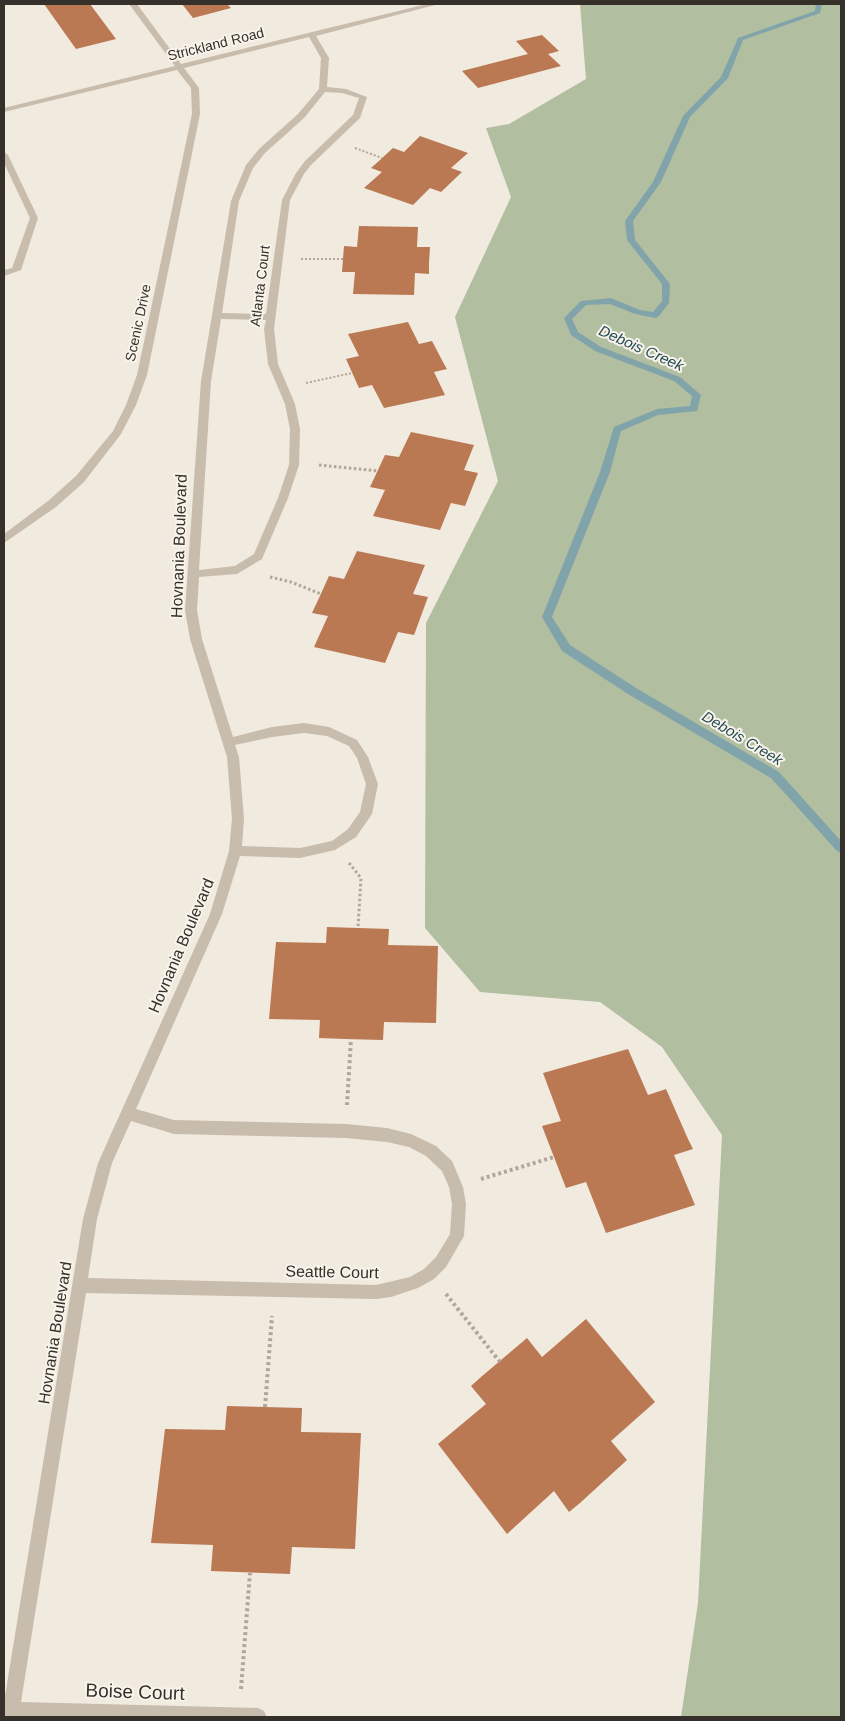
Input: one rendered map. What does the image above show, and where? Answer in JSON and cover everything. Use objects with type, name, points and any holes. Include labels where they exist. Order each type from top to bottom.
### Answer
[{"type":"street","name":"Scenic Drive","points":[[4,539],[52,504],[80,479],[117,432],[131,405],[142,375],[196,114],[196,88],[133,4]]},
{"type":"street","name":"Strickland Road","points":[[4,110],[435,4]]},
{"type":"street","points":[[311,34],[326,58],[323,89]]},
{"type":"street","name":"Hovnania Boulevard","points":[[11,1714],[90,1220],[106,1163],[126,1113],[216,914],[235,851],[238,819],[237,791],[230,742],[196,639],[191,610],[206,381],[235,200],[249,168],[262,151],[316,100],[323,89]]},
{"type":"street","name":"Atlanta Court","points":[[193,574],[237,570],[258,556],[283,498],[294,465],[295,429],[290,404],[273,364],[270,344],[270,317],[286,200],[308,163],[357,116],[363,97],[343,91],[323,89]]},
{"type":"street","points":[[4,156],[34,218],[16,270],[4,273]]},
{"type":"street","points":[[215,316],[270,317]]},
{"type":"street","points":[[230,742],[272,732],[304,728],[329,732],[353,743],[362,757],[372,784],[366,814],[352,833],[335,845],[300,852],[235,851]]},
{"type":"street","name":"Seattle Court","points":[[80,1285],[376,1292],[392,1290],[413,1283],[430,1274],[441,1262],[456,1236],[459,1221],[456,1187],[447,1166],[432,1151],[411,1141],[387,1135],[346,1131],[174,1127],[126,1113]]},
{"type":"street","name":"Boise Court","points":[[11,1714],[258,1717]]},
{"type":"path","points":[[360,150],[382,158]]},
{"type":"path","points":[[316,259],[343,259]]},
{"type":"path","points":[[322,380],[352,373]]},
{"type":"path","points":[[336,466],[378,470]]},
{"type":"path","points":[[291,582],[321,594]]},
{"type":"path","points":[[358,928],[361,878]]},
{"type":"path","points":[[348,1080],[351,1039]]},
{"type":"path","points":[[456,1187],[554,1157]]},
{"type":"path","points":[[430,1274],[500,1362]]},
{"type":"path","points":[[265,1407],[274,1289]]},
{"type":"path","points":[[238,1716],[250,1573]]},
{"type":"green space","points":[[580,4],[841,4],[841,1717],[681,1717],[698,1603],[722,1135],[662,1047],[600,1002],[480,992],[425,928],[426,623],[498,481],[455,317],[511,197],[486,128],[509,124],[586,79]]},
{"type":"building","points":[[44,4],[90,4],[116,39],[76,49]]},
{"type":"building","points":[[182,4],[227,4],[231,8],[193,18]]},
{"type":"building","points":[[542,35],[559,51],[548,54],[561,66],[478,88],[462,71],[528,54],[516,41]]},
{"type":"building","points":[[420,136],[468,153],[451,168],[462,172],[441,192],[430,188],[413,205],[364,188],[382,172],[371,168],[393,148],[404,152]]},
{"type":"building","points":[[359,226],[418,227],[417,247],[430,247],[429,274],[415,273],[414,295],[353,294],[355,272],[342,272],[344,246],[357,247]]},
{"type":"building","points":[[408,322],[419,344],[432,341],[447,369],[434,372],[445,395],[384,408],[372,385],[359,388],[346,359],[359,356],[348,334]]},
{"type":"building","points":[[411,432],[474,445],[464,470],[478,473],[465,506],[451,503],[440,530],[373,516],[385,490],[370,487],[385,455],[399,457]]},
{"type":"building","points":[[357,551],[425,565],[413,594],[428,597],[414,635],[398,632],[385,663],[314,647],[328,616],[312,613],[329,576],[344,579]]},
{"type":"building","points":[[327,927],[389,929],[388,945],[438,946],[436,1023],[384,1022],[383,1040],[319,1038],[320,1020],[269,1019],[276,942],[326,943]]},
{"type":"building","points":[[628,1049],[648,1095],[666,1089],[693,1149],[674,1155],[695,1205],[606,1233],[586,1182],[566,1188],[542,1126],[561,1121],[543,1073]]},
{"type":"building","points":[[586,1319],[655,1402],[611,1441],[627,1460],[580,1503],[569,1512],[554,1491],[507,1534],[438,1444],[486,1404],[471,1386],[527,1338],[542,1357]]},
{"type":"building","points":[[227,1406],[302,1408],[301,1432],[361,1433],[355,1549],[292,1547],[290,1574],[211,1571],[213,1545],[151,1543],[165,1429],[225,1430]]},
{"type":"waterway","name":"Debois Creek","points":[[819,4],[818,12],[740,39],[724,78],[687,116],[657,182],[629,221],[631,240],[666,284],[666,301],[655,315],[638,312],[611,301],[584,303],[568,318],[574,333],[598,349],[677,379],[697,395],[694,409],[657,412],[617,429],[605,472],[547,617],[566,648],[632,691],[775,775],[841,848]]}]
